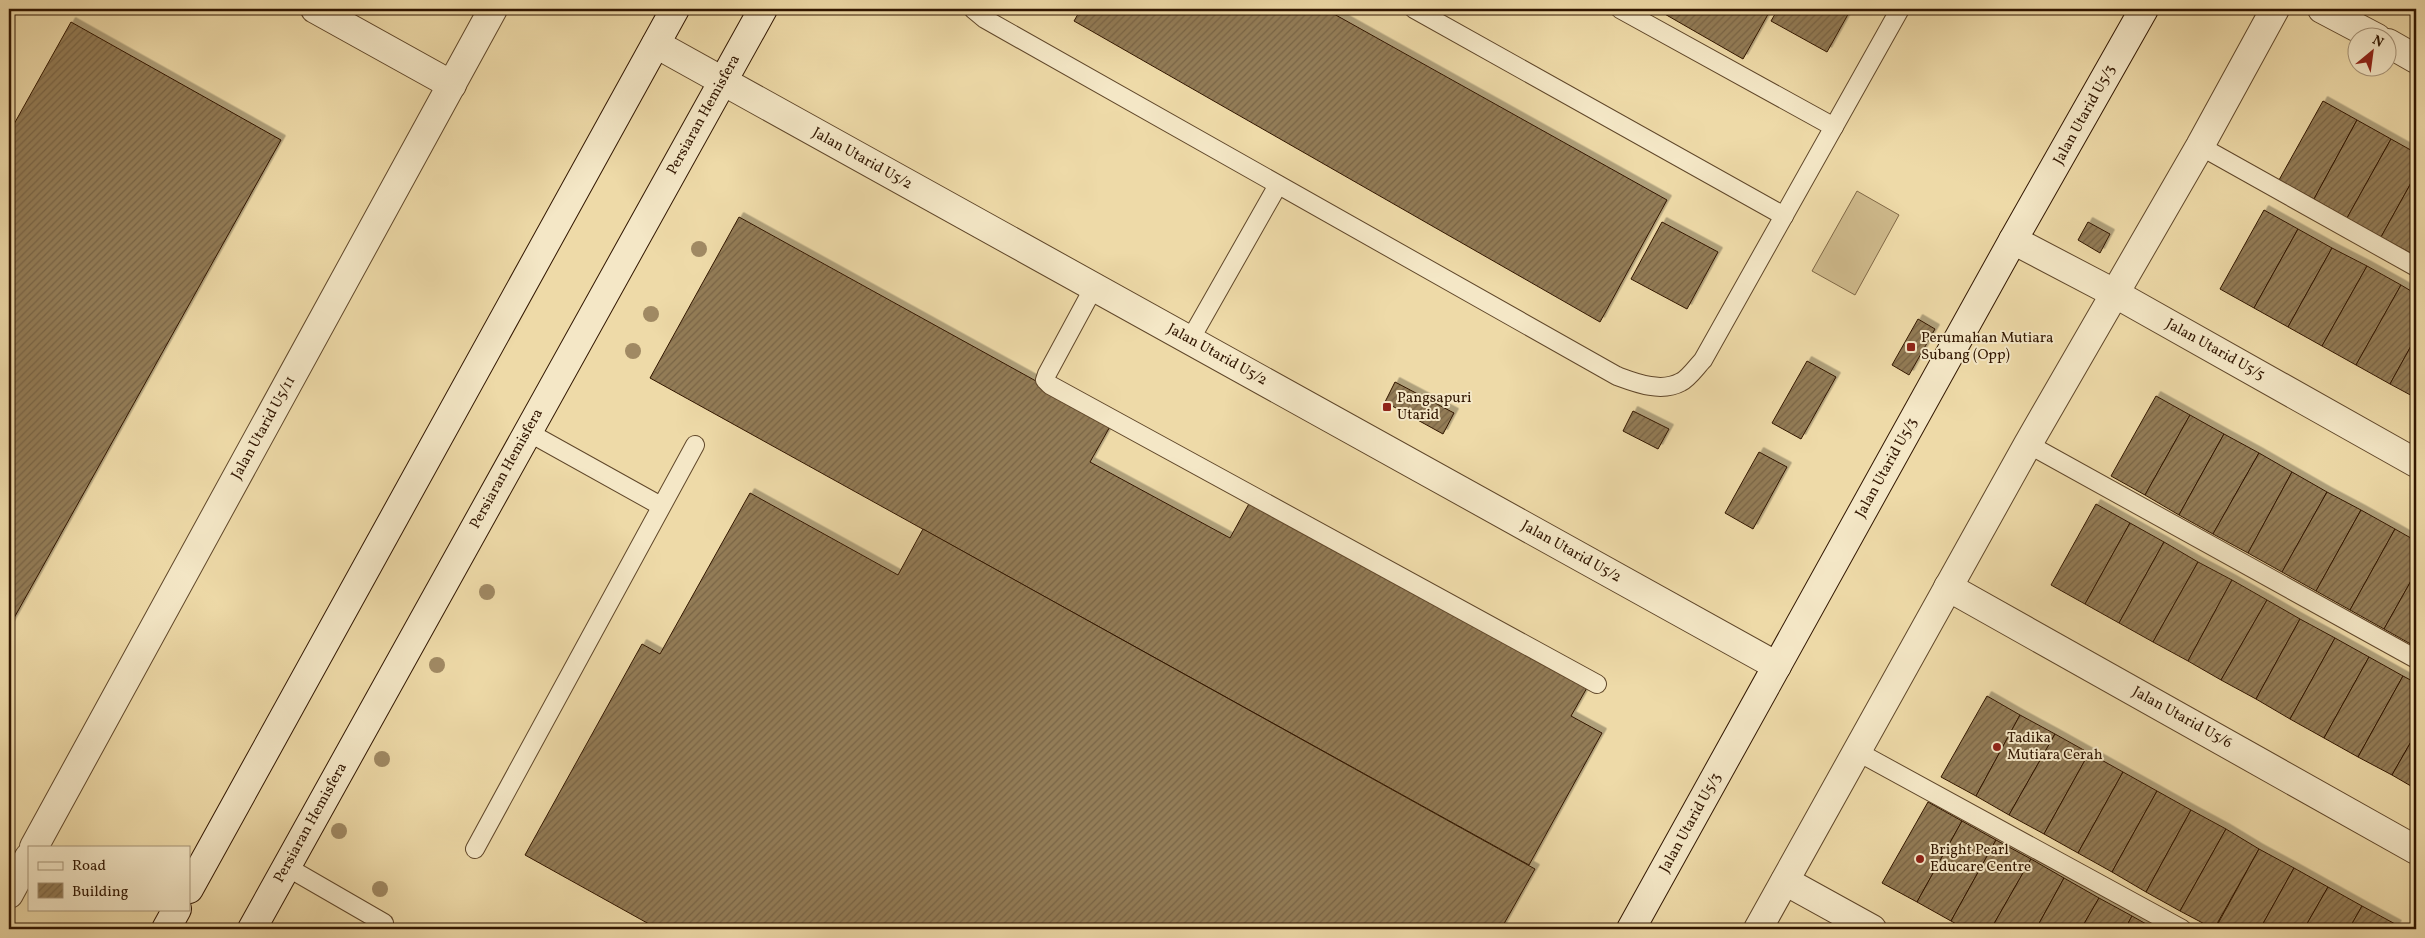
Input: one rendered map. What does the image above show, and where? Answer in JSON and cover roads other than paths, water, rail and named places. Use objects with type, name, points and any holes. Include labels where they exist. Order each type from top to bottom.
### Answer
[{"type":"street","points":[[315,9],[452,85]]},
{"type":"street","name":"Jalan Utarid U5/11","points":[[29,846],[493,9]]},
{"type":"street","points":[[190,886],[675,9]]},
{"type":"street","name":"Persiaran Hemisfera","points":[[252,929],[763,9]]},
{"type":"street","name":"Jalan Utarid U5/3","points":[[1631,929],[2013,240],[2144,9]]},
{"type":"street","points":[[1758,929],[2028,444],[2200,146],[2275,9]]},
{"type":"street","points":[[2322,9],[2358,28]]},
{"type":"street","name":"Jalan Utarid U5/2","points":[[656,44],[1777,666]]},
{"type":"street","points":[[2398,49],[2416,59]]},
{"type":"street","name":"Jalan Utarid U5/5","points":[[2013,240],[2114,293],[2416,463]]},
{"type":"street","name":"Jalan Utarid U5/6","points":[[1948,587],[2416,850]]},
{"type":"street","name":"Jalan Utarid U5/11","points":[[9,894],[25,853]]},
{"type":"street","points":[[1785,880],[1872,929]]},
{"type":"street","points":[[166,929],[176,910]]},
{"type":"lane","points":[[973,9],[985,19],[1617,376],[1644,386],[1666,386],[1682,382],[1703,360],[1900,9]]},
{"type":"lane","points":[[1414,9],[1784,216]]},
{"type":"lane","points":[[1620,9],[1834,127]]},
{"type":"lane","points":[[2200,146],[2416,267]]},
{"type":"lane","points":[[1190,340],[1278,185]]},
{"type":"lane","points":[[1094,287],[1045,380],[1050,385],[1597,684]]},
{"type":"lane","points":[[528,432],[661,506]]},
{"type":"lane","points":[[2028,444],[2416,659]]},
{"type":"lane","points":[[475,849],[696,445]]},
{"type":"lane","points":[[1858,752],[2182,929]]},
{"type":"lane","points":[[287,867],[384,924],[381,929]]},
{"type":"place","name":"Perumahan Mutiara Subang (Opp)","points":[[1911,347]]},
{"type":"place","name":"Pangsapuri Utarid","points":[[1387,407]]},
{"type":"place","name":"Tadika Mutiara Cerah","points":[[1997,747]]},
{"type":"place","name":"Bright Pearl Educare Centre","points":[[1920,859]]}]
